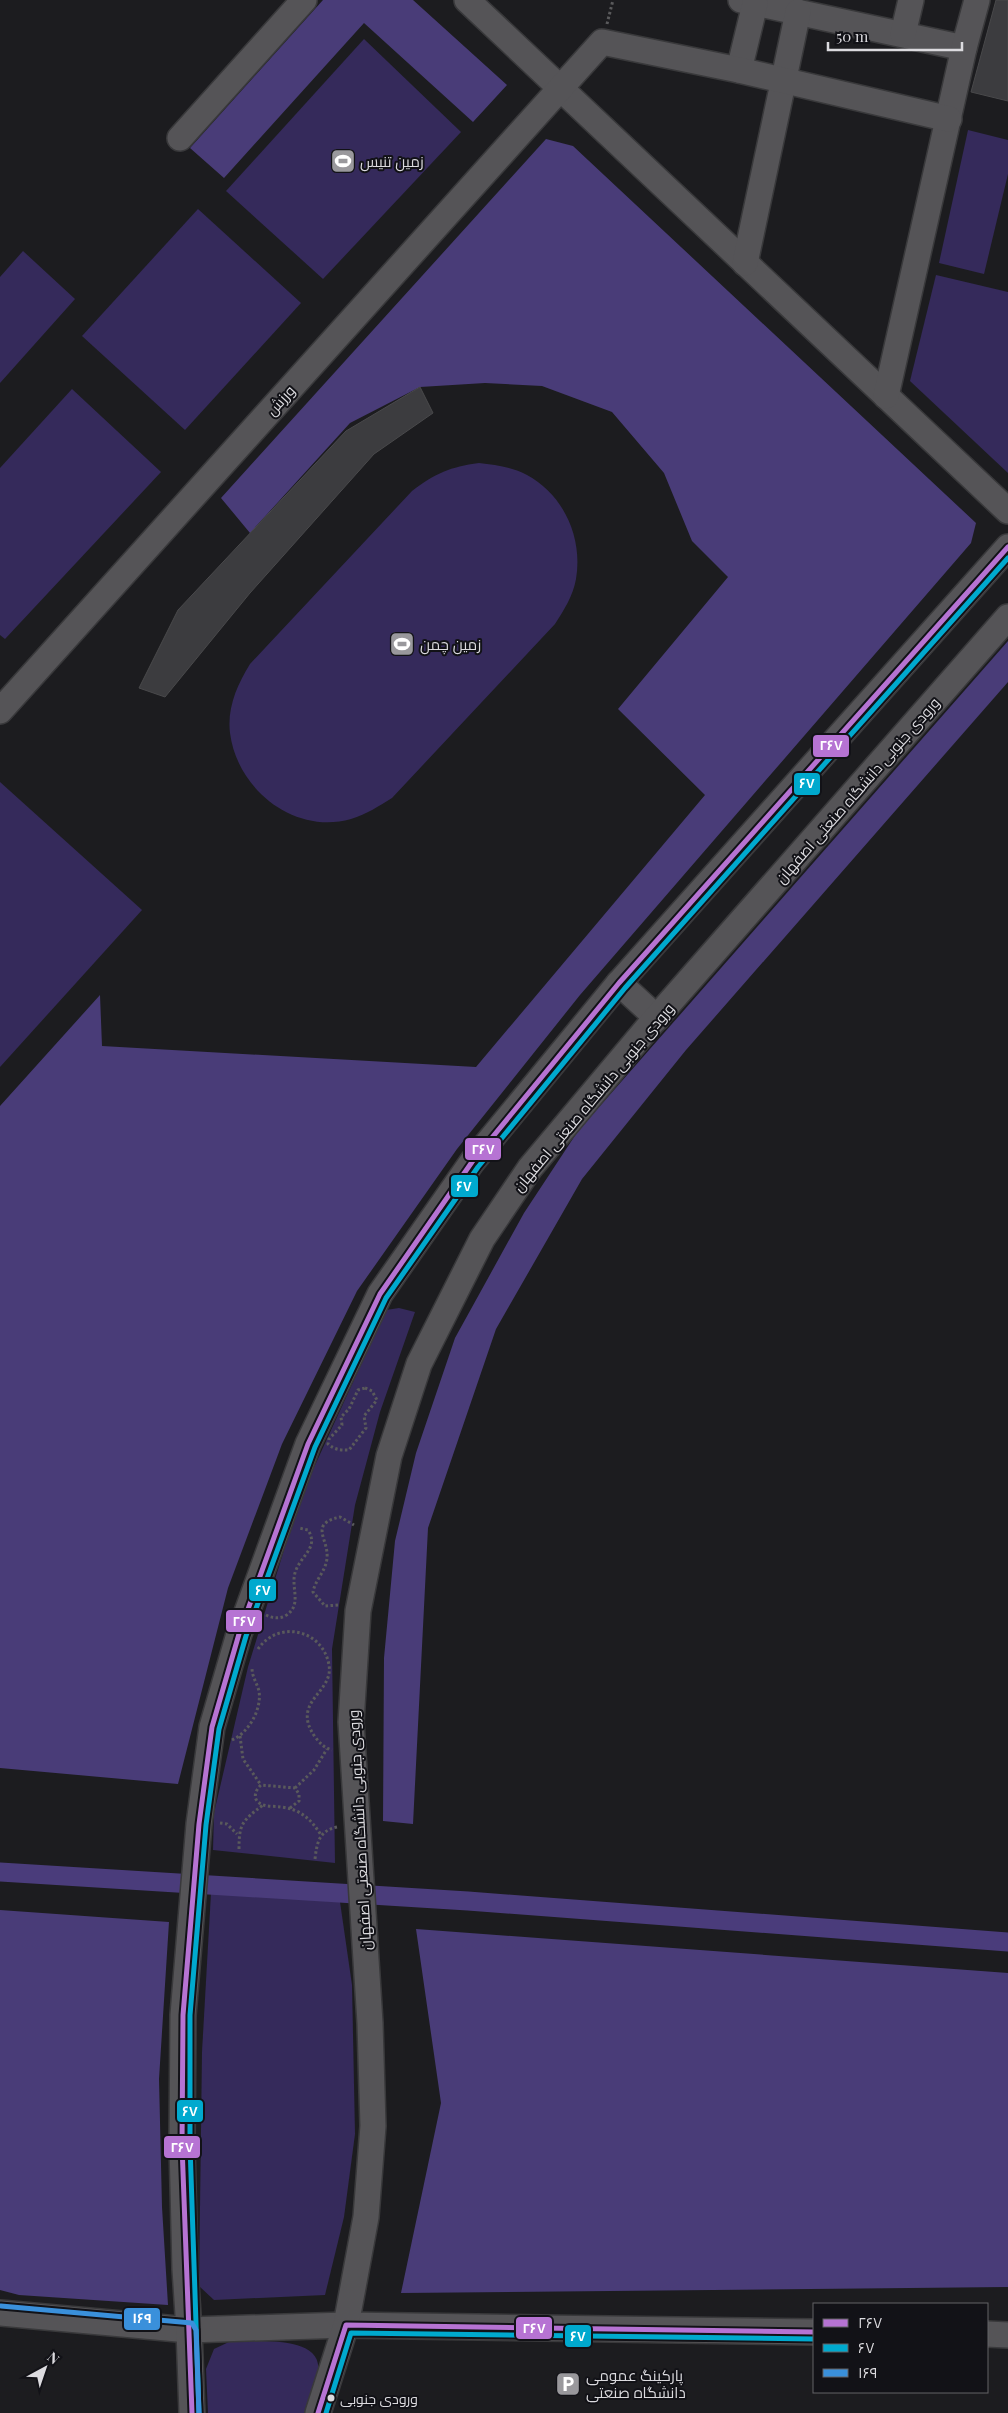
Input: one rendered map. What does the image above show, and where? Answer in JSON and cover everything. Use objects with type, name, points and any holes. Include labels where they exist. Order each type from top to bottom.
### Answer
[{"type":"street","points":[[180,138],[304,0]]},
{"type":"street","points":[[467,0],[1008,511]]},
{"type":"street","points":[[904,34],[911,0]]},
{"type":"street","points":[[886,396],[964,48],[977,0]]},
{"type":"street","points":[[948,119],[738,70],[748,2],[964,48]]},
{"type":"street","points":[[745,263],[798,12]]},
{"type":"street","name":"ورزش","points":[[0,711],[602,42],[738,70]]},
{"type":"street","points":[[192,2413],[185,2270],[182,2136],[183,2015],[197,1844],[214,1718],[239,1634],[308,1444],[380,1294],[472,1162],[619,983],[1008,546]]},
{"type":"street","name":"ورودی جنوبی دانشگاه صنعتی اصفهان","points":[[318,2413],[346,2325],[366,2217],[373,2126],[370,2023],[351,1722],[360,1599],[389,1456],[419,1364],[482,1238],[530,1168],[657,1018],[1008,618]]},
{"type":"street","points":[[619,983],[657,1018]]},
{"type":"street","points":[[0,2312],[189,2330],[346,2325],[813,2332]]},
{"type":"street","points":[[988,2334],[1008,2335]]},
{"type":"path","points":[[365,1388],[372,1391],[377,1400],[364,1416],[366,1428],[364,1432],[359,1435],[349,1450],[338,1450],[328,1444],[329,1439],[342,1425],[341,1417],[344,1413],[349,1409],[358,1390],[365,1388]]},
{"type":"path","points":[[360,1599],[335,1606],[325,1606],[316,1598],[313,1592],[314,1584],[327,1558],[321,1535],[324,1524],[330,1519],[340,1517],[373,1537]]},
{"type":"path","points":[[252,1600],[268,1616],[277,1618],[292,1611],[295,1602],[295,1572],[312,1545],[312,1536],[308,1530],[300,1528],[276,1532]]},
{"type":"path","points":[[256,1652],[270,1636],[294,1630],[308,1635],[322,1647],[329,1667],[328,1682],[311,1700],[308,1709],[313,1734],[327,1749],[353,1754]]},
{"type":"path","points":[[210,1744],[227,1742],[240,1736],[257,1711],[259,1690],[252,1673],[252,1663]]},
{"type":"path","points":[[240,1736],[243,1759],[261,1785]]},
{"type":"path","points":[[321,1835],[306,1816],[290,1808],[264,1805],[258,1802],[255,1796],[256,1789],[261,1785],[295,1788],[314,1770],[327,1749]]},
{"type":"path","points":[[290,1808],[299,1802],[299,1794],[295,1788]]},
{"type":"path","points":[[239,1850],[239,1829],[252,1814],[264,1805]]},
{"type":"path","points":[[315,1859],[318,1838],[329,1828],[357,1832]]},
{"type":"shaded area","points":[[323,0],[413,0],[507,85],[473,122],[364,23],[224,178],[190,148]]},
{"type":"shaded area","name":"زمین تنیس","points":[[364,39],[461,132],[323,279],[226,191]]},
{"type":"shaded area","points":[[968,130],[1008,140],[1008,174],[984,274],[939,263]]},
{"type":"shaded area","points":[[546,139],[573,146],[976,523],[971,543],[580,995],[457,1149],[357,1291],[282,1444],[228,1588],[178,1784],[0,1768],[0,1106],[100,995],[102,1046],[476,1067],[705,795],[618,709],[728,577],[692,541],[664,473],[612,412],[542,386],[485,383],[420,387],[350,423],[250,533],[221,498]]},
{"type":"shaded area","points":[[198,209],[301,303],[185,430],[82,336]]},
{"type":"shaded area","points":[[23,251],[75,299],[0,383],[0,277]]},
{"type":"shaded area","points":[[936,275],[1008,292],[1008,473],[910,381]]},
{"type":"shaded area","points":[[72,389],[161,472],[5,639],[0,635],[0,468]]},
{"type":"shaded area","name":"زمین چمن","points":[[479,463],[522,472],[540,484],[561,506],[573,533],[577,564],[575,585],[565,608],[555,624],[392,798],[368,812],[351,819],[330,822],[309,820],[290,814],[272,803],[256,789],[244,772],[235,753],[230,733],[230,715],[237,688],[245,672],[250,664],[412,491],[444,472]]},
{"type":"shaded area","points":[[1008,641],[1008,682],[686,1050],[582,1179],[496,1329],[428,1528],[413,1824],[383,1821],[384,1658],[395,1541],[416,1453],[455,1338],[524,1213],[578,1131]]},
{"type":"shaded area","points":[[0,782],[142,910],[0,1067]]},
{"type":"shaded area","points":[[399,1308],[415,1312],[380,1412],[355,1505],[332,1649],[335,1863],[213,1850],[214,1813],[248,1667],[300,1498],[386,1310]]},
{"type":"shaded area","points":[[211,1893],[340,1902],[352,1985],[355,2134],[344,2217],[325,2295],[214,2300],[199,2286],[202,2052]]},
{"type":"shaded area","points":[[0,1910],[169,1922],[159,2079],[162,2207],[168,2305],[19,2295],[0,2290]]},
{"type":"shaded area","points":[[416,1929],[1008,1973],[1008,2287],[401,2293],[441,2103]]},
{"type":"shaded area","points":[[231,2341],[270,2341],[299,2346],[310,2351],[317,2360],[318,2372],[306,2413],[208,2413],[206,2369],[214,2349]]},
{"type":"building","points":[[996,0],[1008,0],[1008,101],[971,92]]},
{"type":"building","points":[[420,387],[433,413],[374,454],[250,593],[165,697],[139,688],[178,610],[346,431]]},
{"type":"waterway","points":[[0,1872],[468,1901],[1008,1942]]},
{"type":"transit line","name":"۲۶۷","points":[[192,2413],[182,2145],[183,2015],[199,1824],[212,1727],[239,1634],[308,1444],[380,1294],[472,1162],[619,983],[1008,547]]},
{"type":"transit line","name":"۶۷","points":[[199,2413],[190,2145],[190,2015],[206,1825],[219,1729],[246,1636],[315,1447],[386,1298],[478,1167],[625,988],[1008,558]]},
{"type":"transit line","name":"۱۶۹","points":[[1,2306],[192,2323],[196,2330],[199,2413]]},
{"type":"transit line","name":"۲۶۷","points":[[318,2413],[346,2325],[813,2332]]},
{"type":"transit line","name":"۶۷","points":[[326,2413],[351,2333],[813,2339]]},
{"type":"place","name":"زمین تنیس","points":[[343,161]]},
{"type":"place","name":"زمین چمن","points":[[402,644]]},
{"type":"place","name":"پارکینگ عمومی دانشگاه صنعتی","points":[[568,2384]]},
{"type":"place","name":"ورودی جنوبی","points":[[331,2398]]}]
